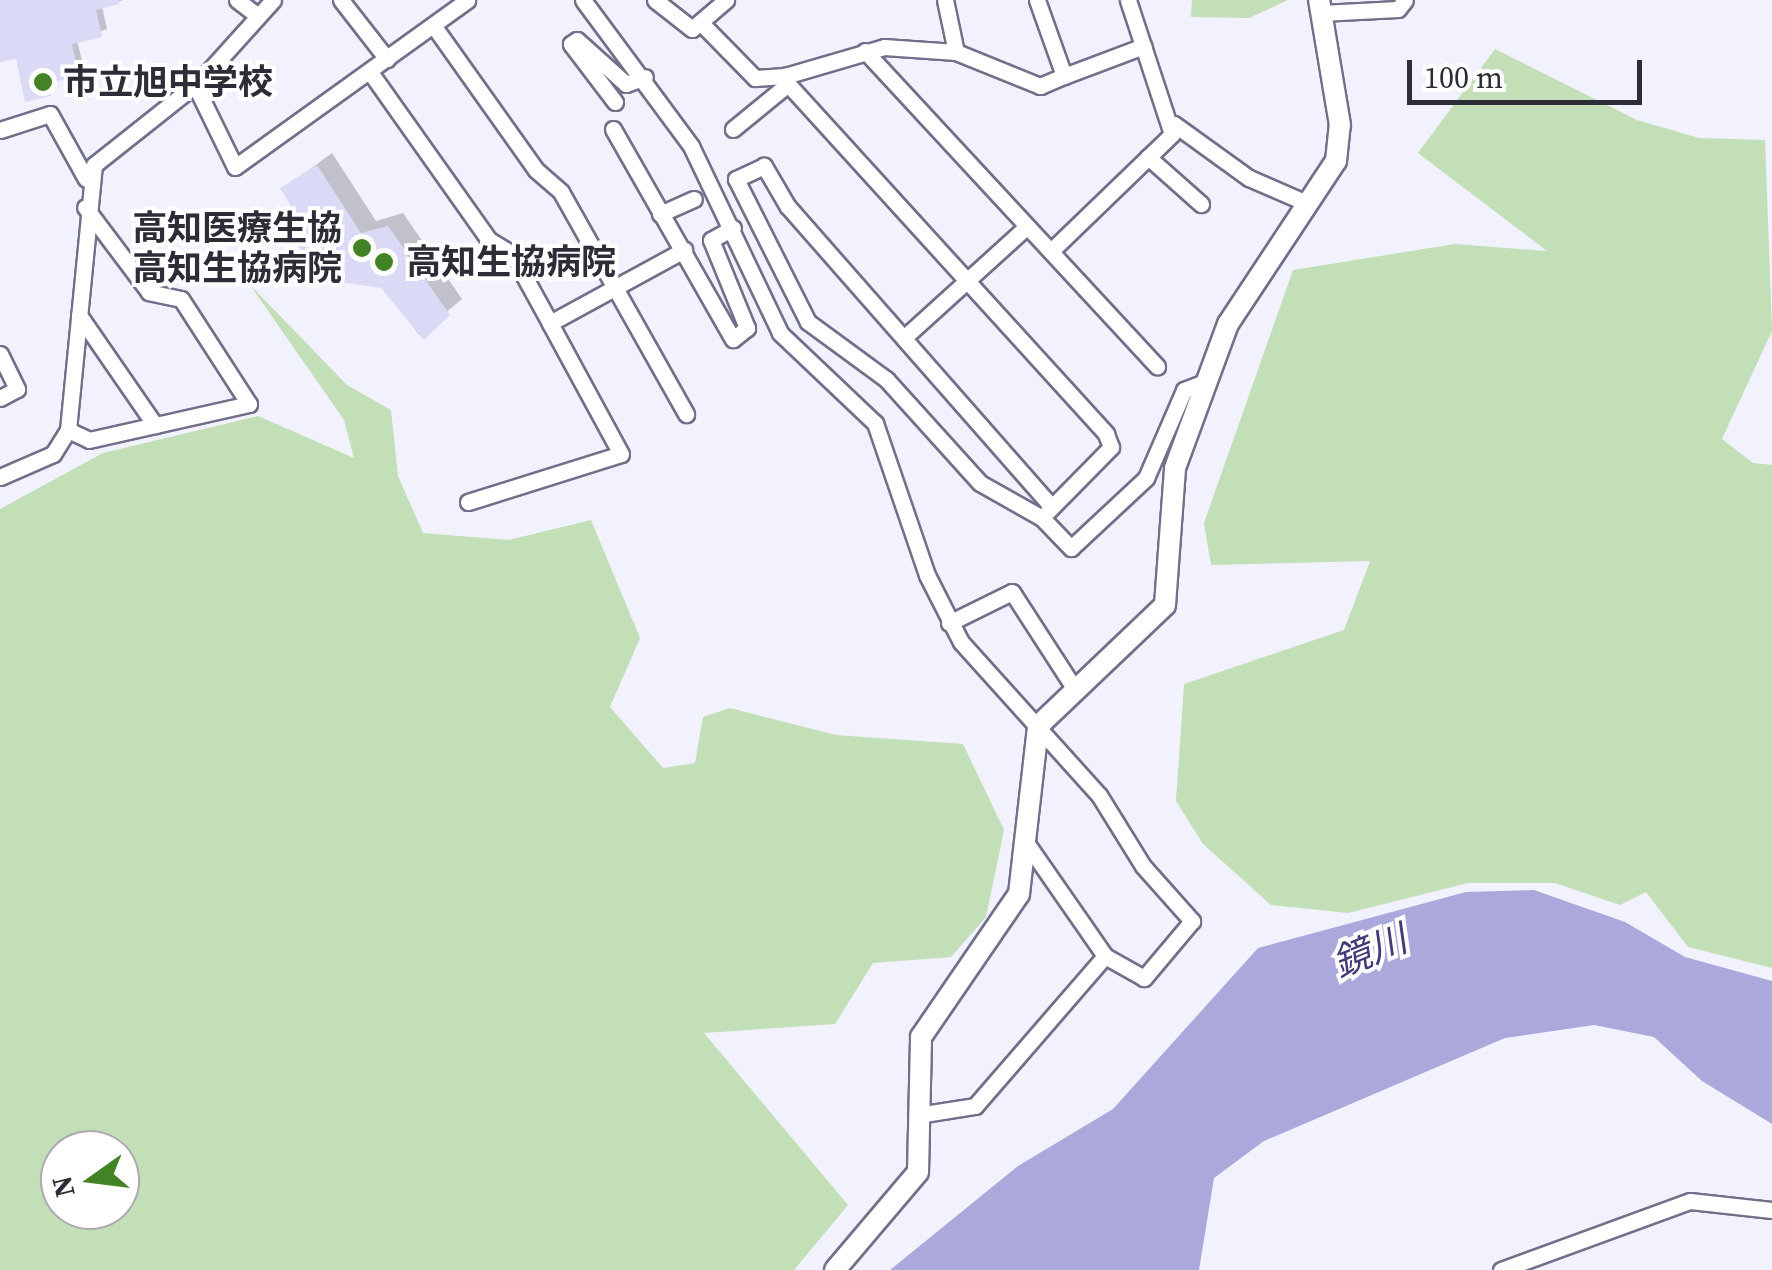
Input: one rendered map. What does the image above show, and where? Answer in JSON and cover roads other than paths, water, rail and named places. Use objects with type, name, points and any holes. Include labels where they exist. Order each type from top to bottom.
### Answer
[{"type":"main road","points":[[834,1270],[911,1186],[924,1114],[921,1038],[1010,917],[1025,841],[1038,726],[1164,605],[1175,468],[1207,382],[1240,296],[1309,204],[1339,144],[1320,7]]},
{"type":"street","points":[[237,0],[258,16]]},
{"type":"street","points":[[86,179],[112,144],[195,84],[273,0]]},
{"type":"street","points":[[341,0],[387,59]]},
{"type":"street","points":[[195,84],[235,167],[467,0]]},
{"type":"street","points":[[582,0],[645,77],[732,228],[780,333],[875,422],[949,623],[1038,726],[1192,922],[1144,978],[1105,956],[1025,841]]},
{"type":"street","points":[[655,0],[682,27],[702,24],[726,0]]},
{"type":"street","points":[[945,0],[956,52]]},
{"type":"street","points":[[1036,0],[1064,76]]},
{"type":"street","points":[[1128,0],[1174,124],[1249,178],[1309,204]]},
{"type":"street","points":[[1320,7],[1398,9],[1406,0]]},
{"type":"street","points":[[702,24],[755,78],[786,80],[1111,447],[1047,512]]},
{"type":"street","points":[[433,25],[536,170],[561,192],[686,414]]},
{"type":"street","points":[[614,102],[571,44],[577,40],[626,84],[645,77]]},
{"type":"street","points":[[732,130],[786,80],[865,51],[956,52],[1024,82],[1064,76],[1144,46]]},
{"type":"street","points":[[865,51],[1157,366]]},
{"type":"street","points":[[370,72],[489,240],[512,254],[621,454],[468,502]]},
{"type":"street","points":[[0,130],[50,114],[86,179],[68,430],[52,454],[0,477]]},
{"type":"street","points":[[1051,252],[1148,157],[1174,124]]},
{"type":"street","points":[[613,129],[684,250],[720,324],[739,337],[747,328],[712,240],[732,228]]},
{"type":"street","points":[[1148,157],[1201,204]]},
{"type":"street","points":[[1047,512],[980,483],[886,379],[808,322],[736,179],[764,166],[788,207],[908,335],[1047,512],[1060,542],[1080,544],[1146,478],[1184,390],[1207,382]]},
{"type":"street","points":[[660,214],[694,199]]},
{"type":"street","points":[[68,430],[89,440],[249,404],[180,299],[150,292],[85,208]]},
{"type":"street","points":[[908,335],[1027,226]]},
{"type":"street","points":[[550,323],[684,250]]},
{"type":"street","points":[[79,315],[156,425]]},
{"type":"street","points":[[0,354],[18,390],[0,398]]},
{"type":"street","points":[[949,623],[1012,592],[1074,688]]},
{"type":"street","points":[[924,1114],[975,1106],[1105,956]]},
{"type":"street","points":[[1501,1270],[1690,1201],[1772,1210]]},
{"type":"water","name":"鏡川","points":[[1534,890],[1625,922],[1685,957],[1772,981],[1772,1124],[1702,1081],[1654,1037],[1594,1025],[1505,1038],[1264,1141],[1214,1178],[1199,1270],[890,1270],[1018,1166],[1113,1109],[1258,948],[1466,892]]},
{"type":"place","name":"市立旭中学校","points":[[43,82]]},
{"type":"place","name":"高知医療生協 高知生協病院","points":[[362,248]]},
{"type":"place","name":"高知生協病院","points":[[384,262]]}]
